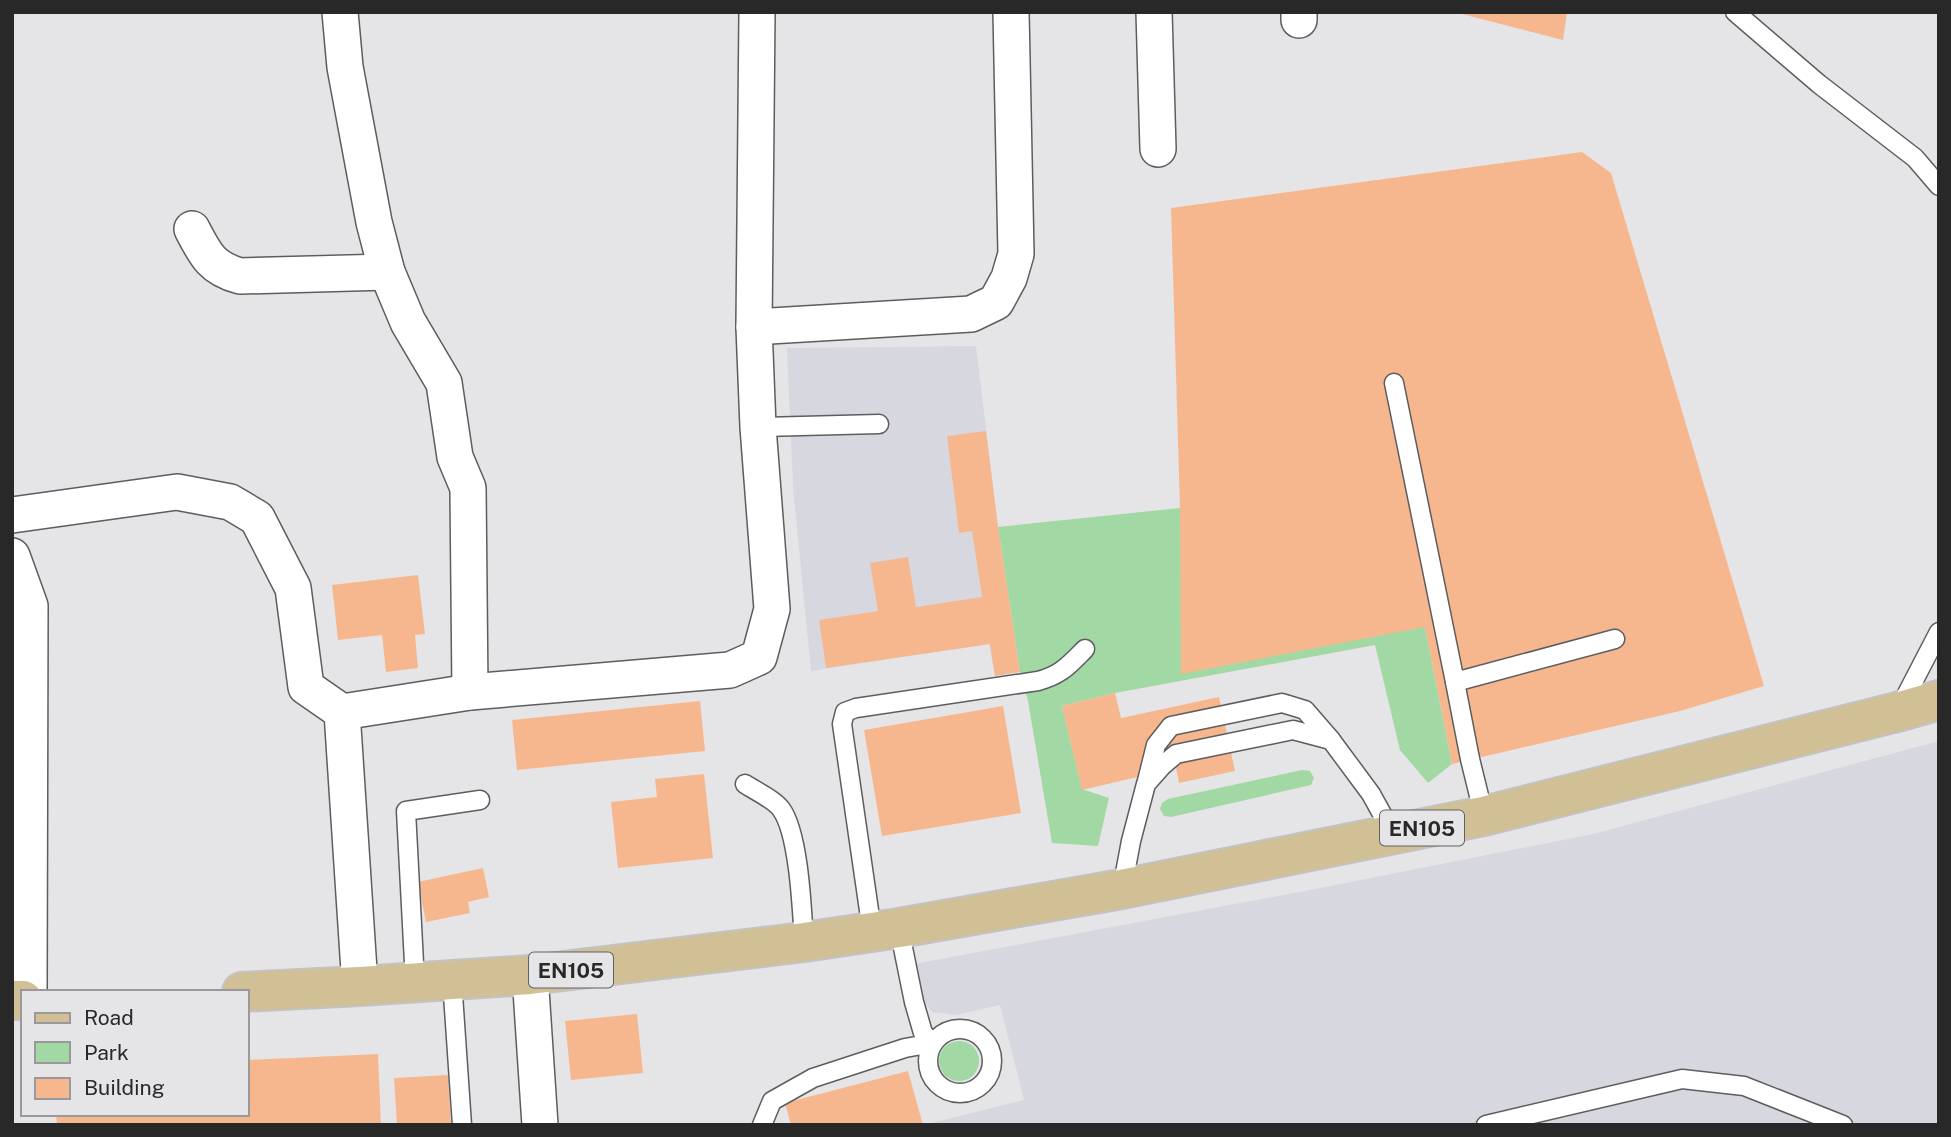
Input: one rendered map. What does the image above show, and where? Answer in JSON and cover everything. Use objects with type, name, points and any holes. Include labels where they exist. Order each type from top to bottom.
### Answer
[{"type":"main road","name":"EN105","points":[[248,992],[530,975],[886,930],[1122,889],[1484,816],[1897,712],[1939,699]]},
{"type":"street","points":[[340,12],[345,67],[374,222],[387,272],[408,322],[444,383],[455,457],[468,488],[470,692]]},
{"type":"street","points":[[12,515],[177,492],[230,502],[257,518],[293,588],[306,687],[342,712],[470,692],[730,670],[759,656],[772,609],[758,427],[754,327],[757,12]]},
{"type":"street","points":[[754,327],[971,314],[996,302],[1009,278],[1016,254],[1011,12]]},
{"type":"street","points":[[1154,12],[1158,149]]},
{"type":"street","points":[[192,229],[208,258],[225,272],[240,275],[387,272]]},
{"type":"street","points":[[12,556],[30,606],[29,990]]},
{"type":"street","points":[[342,712],[360,986]]},
{"type":"street","points":[[530,975],[540,1125]]},
{"type":"lane","points":[[1735,12],[1819,84],[1915,158],[1939,186]]},
{"type":"lane","points":[[1394,383],[1470,759],[1484,816]]},
{"type":"lane","points":[[758,427],[879,424]]},
{"type":"lane","points":[[1897,712],[1939,632]]},
{"type":"lane","points":[[1455,682],[1615,639]]},
{"type":"lane","points":[[761,1125],[772,1101],[813,1078],[905,1048],[933,1043],[923,1033],[886,930],[842,724],[845,712],[856,708],[1054,677],[1085,649]]},
{"type":"lane","points":[[1122,889],[1131,841],[1156,745],[1171,726],[1282,703],[1305,710],[1331,740],[1371,794],[1393,834]]},
{"type":"lane","points":[[1146,784],[1161,766],[1176,754],[1293,730],[1331,740]]},
{"type":"lane","points":[[745,784],[780,808],[792,836],[804,942]]},
{"type":"lane","points":[[415,982],[406,811],[480,800]]},
{"type":"lane","points":[[452,980],[462,1125]]},
{"type":"lane","points":[[1486,1125],[1682,1079],[1744,1086],[1843,1125]]},
{"type":"shaded area","points":[[976,346],[998,527],[1020,672],[995,676],[989,644],[811,671],[793,487],[787,348]]},
{"type":"shaded area","points":[[1939,741],[1939,1125],[923,1125],[1024,1100],[1000,1005],[956,1015],[932,1012],[923,1001],[914,964],[1593,834]]},
{"type":"green space","points":[[1180,508],[1425,627],[1452,764],[1428,783],[1400,750],[1375,645],[1115,693],[1062,706],[1082,789],[1109,798],[1098,846],[1052,843],[1028,701],[1020,672],[998,527]]},
{"type":"green space","points":[[1302,770],[1310,771],[1314,778],[1311,785],[1171,817],[1164,816],[1160,809],[1162,803],[1168,799]]},
{"type":"green space","points":[[959,1041],[967,1042],[973,1047],[978,1053],[978,1069],[973,1075],[967,1080],[959,1081],[951,1080],[945,1075],[940,1069],[939,1061],[940,1053],[945,1047],[951,1042]]},
{"type":"building","points":[[1458,12],[1567,12],[1563,40]]},
{"type":"building","points":[[1582,152],[1611,173],[1764,686],[1680,711],[1452,764],[1425,627],[1181,674],[1180,508],[1171,208]]},
{"type":"building","points":[[986,431],[1020,672],[995,676],[990,644],[826,668],[819,620],[878,611],[870,563],[908,557],[916,607],[982,597],[972,531],[959,533],[947,436]]},
{"type":"building","points":[[418,575],[425,634],[415,635],[418,668],[386,672],[382,635],[338,640],[332,585]]},
{"type":"building","points":[[1115,693],[1121,718],[1219,697],[1235,771],[1179,783],[1176,768],[1082,790],[1062,706]]},
{"type":"building","points":[[700,701],[705,751],[517,770],[512,720]]},
{"type":"building","points":[[1003,706],[1021,813],[882,836],[864,730]]},
{"type":"building","points":[[704,774],[713,858],[618,868],[611,802],[657,797],[655,779]]},
{"type":"building","points":[[483,868],[489,897],[468,902],[470,913],[426,922],[418,882]]},
{"type":"building","points":[[637,1014],[643,1073],[571,1080],[565,1021]]},
{"type":"building","points":[[378,1054],[381,1125],[57,1125],[56,1116],[248,1116],[248,1060]]},
{"type":"building","points":[[908,1071],[923,1125],[791,1125],[785,1103]]},
{"type":"building","points":[[448,1075],[451,1125],[397,1125],[394,1078]]}]
